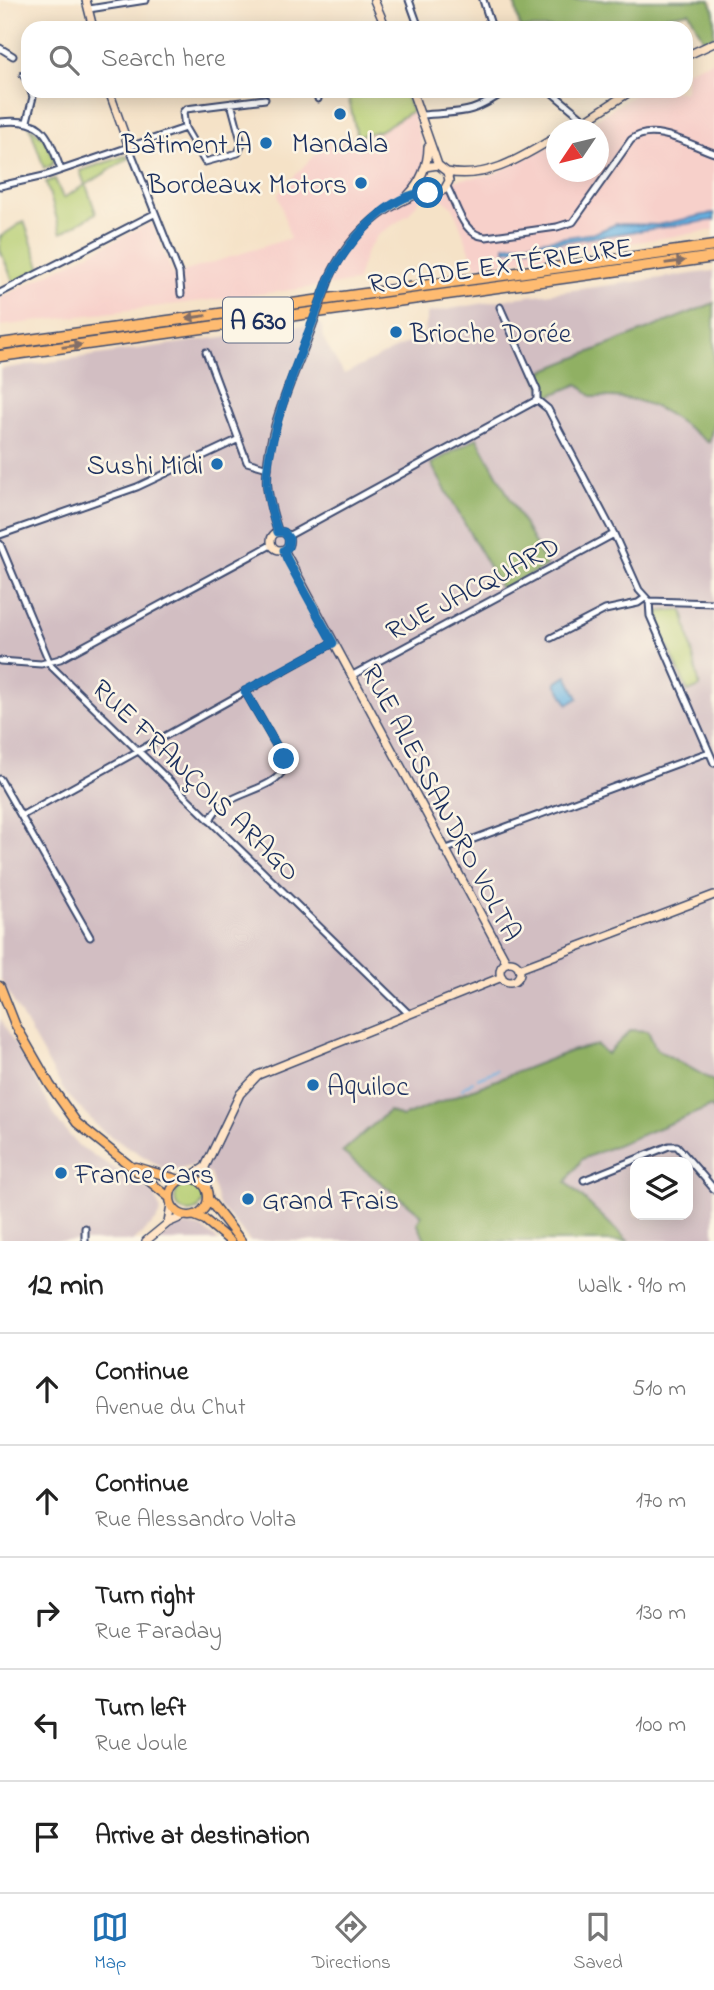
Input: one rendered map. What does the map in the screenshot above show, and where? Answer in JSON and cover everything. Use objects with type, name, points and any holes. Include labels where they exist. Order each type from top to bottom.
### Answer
[{"type":"highway","name":"A 630","points":[[0,344],[714,246]]},
{"type":"highway","name":"ROCADE EXTÉRIEURE","points":[[2,357],[714,257]]},
{"type":"main road","points":[[1,997],[50,1085],[77,1123],[104,1147],[132,1165],[184,1216],[205,1220],[230,1241]]},
{"type":"main road","points":[[132,1165],[200,1181],[241,1241]]},
{"type":"main road","points":[[170,1201],[172,1188],[184,1179]]},
{"type":"main road","points":[[195,1216],[204,1210],[208,1195]]},
{"type":"street","points":[[86,0],[92,21]]},
{"type":"street","points":[[89,9],[145,0]]},
{"type":"street","points":[[374,0],[383,21]]},
{"type":"street","points":[[409,0],[416,21]]},
{"type":"street","points":[[483,0],[490,21]]},
{"type":"street","points":[[693,51],[714,41]]},
{"type":"street","points":[[0,48],[13,56]]},
{"type":"street","points":[[27,121],[33,98]]},
{"type":"street","points":[[112,98],[178,273],[181,293]]},
{"type":"street","points":[[415,98],[438,165],[447,172],[477,172]]},
{"type":"street","points":[[422,115],[470,111],[481,108],[495,98]]},
{"type":"street","points":[[558,98],[584,119]]},
{"type":"street","points":[[589,119],[620,98]]},
{"type":"street","points":[[231,103],[242,144],[238,153],[205,162],[185,128],[184,110],[231,103],[265,99]]},
{"type":"street","points":[[0,122],[27,121],[42,128],[49,136],[61,170]]},
{"type":"street","points":[[0,186],[61,170],[185,128]]},
{"type":"street","points":[[447,172],[447,186],[467,229],[480,236],[557,227],[577,218],[631,140],[640,134],[660,134],[714,153]]},
{"type":"street","points":[[278,532],[269,499],[268,468],[274,434],[329,279],[340,256],[362,230],[401,202],[417,186],[425,167],[428,140]]},
{"type":"street","points":[[440,193],[447,186],[477,172],[510,164],[546,143]]},
{"type":"street","points":[[425,167],[438,165]]},
{"type":"street","points":[[419,179],[428,193]]},
{"type":"street","points":[[401,202],[428,193],[452,195]]},
{"type":"street","points":[[0,293],[154,215]]},
{"type":"street","points":[[500,307],[537,390],[537,400]]},
{"type":"street","points":[[206,352],[250,464],[268,468]]},
{"type":"street","points":[[537,400],[548,409],[647,599],[650,616],[714,763]]},
{"type":"street","points":[[288,536],[537,400]]},
{"type":"street","points":[[0,535],[137,487],[239,439]]},
{"type":"street","points":[[278,532],[288,536]]},
{"type":"street","points":[[0,661],[49,663],[64,658],[271,545],[273,536],[278,532]]},
{"type":"street","name":"RUE JACQUARD","points":[[351,676],[614,534]]},
{"type":"street","points":[[271,545],[275,549],[284,550],[289,544],[288,536]]},
{"type":"street","name":"RUE FRANÇOIS ARAGO","points":[[0,544],[49,663],[408,1013]]},
{"type":"street","name":"RUE ALESSANDRO VOLTA","points":[[284,550],[507,963]]},
{"type":"street","points":[[551,638],[605,610],[647,599],[714,603]]},
{"type":"street","points":[[21,816],[333,643]]},
{"type":"street","points":[[210,821],[219,808],[278,776],[285,767],[284,759],[245,691]]},
{"type":"street","points":[[444,850],[709,752]]},
{"type":"street","points":[[0,779],[90,937]]},
{"type":"street","points":[[519,969],[714,895]]},
{"type":"street","points":[[507,963],[516,964],[519,969],[516,980],[510,982],[502,977],[501,969],[507,963]]},
{"type":"street","points":[[208,1195],[205,1167],[240,1094],[258,1075],[502,977]]},
{"type":"street","points":[[584,1180],[669,1146],[677,1146],[714,1189]]},
{"type":"street","points":[[184,1179],[205,1167]]},
{"type":"street","points":[[168,1223],[170,1201]]},
{"type":"street","points":[[146,1241],[168,1223],[184,1216]]},
{"type":"street","points":[[85,1228],[85,1241]]},
{"type":"shaded area","points":[[714,60],[714,230],[476,267],[453,207],[442,199],[421,197],[409,214],[377,236],[366,252],[356,282],[0,326],[0,298],[152,222],[173,275],[290,238],[278,194],[326,142],[379,131],[412,111],[431,175],[439,182],[492,175],[546,148],[546,182],[609,182],[609,119],[597,119],[629,98],[693,98],[693,68]]},
{"type":"shaded area","points":[[714,271],[714,1081],[656,1049],[607,1054],[571,1051],[402,1117],[343,1152],[422,1215],[417,1223],[426,1241],[250,1241],[219,1205],[210,1174],[196,1165],[169,1172],[102,1131],[64,1091],[0,978],[0,369],[321,323],[325,342],[344,374],[424,335],[427,313],[514,298]]},
{"type":"shaded area","points":[[0,1018],[60,1124],[78,1145],[154,1194],[161,1211],[156,1221],[133,1241],[0,1241]]},
{"type":"shaded area","points":[[710,1107],[714,1110],[714,1241],[628,1241],[566,1182],[582,1159]]},
{"type":"shaded area","points":[[188,1225],[202,1228],[219,1241],[158,1241],[173,1228]]},
{"type":"green space","points":[[514,0],[710,0],[714,10],[714,36],[704,41],[689,12],[666,16],[658,21],[518,21]]},
{"type":"green space","points":[[349,98],[407,98],[412,111],[379,131],[357,136]]},
{"type":"green space","points":[[30,127],[45,139],[54,159],[51,166],[44,168]]},
{"type":"green space","points":[[125,156],[129,158],[86,185],[96,213],[61,233],[46,182],[55,179],[63,198],[85,185],[80,171]]},
{"type":"green space","points":[[24,221],[41,269],[14,283],[0,250],[0,237]]},
{"type":"green space","points":[[714,303],[714,422],[709,443],[668,414],[642,402],[592,397],[578,384],[547,397],[535,374]]},
{"type":"green space","points":[[477,438],[547,566],[502,590],[431,464]]},
{"type":"green space","points":[[683,610],[700,687],[688,692],[653,612]]},
{"type":"green space","points":[[631,1030],[648,1031],[656,1049],[714,1081],[714,1110],[710,1107],[582,1159],[566,1182],[628,1241],[426,1241],[417,1223],[422,1215],[342,1152],[389,1111],[402,1117],[571,1051],[597,1045],[607,1054]]},
{"type":"green space","points":[[189,1184],[199,1188],[203,1198],[199,1208],[189,1212],[179,1208],[175,1198],[179,1188]]},
{"type":"water","points":[[714,213],[714,220],[505,250],[505,246],[595,233],[616,224],[658,225]]},
{"type":"water","points":[[567,676],[578,698],[568,704],[556,683]]},
{"type":"waterway","points":[[477,1078],[497,1070]]},
{"type":"waterway","points":[[462,1089],[473,1081]]},
{"type":"place","name":"Mandala","points":[[340,114]]},
{"type":"place","name":"Bâtiment A","points":[[266,143]]},
{"type":"place","name":"Bordeaux Motors","points":[[361,183]]},
{"type":"place","name":"Brioche Dorée","points":[[396,332]]},
{"type":"place","name":"Sushi Midi","points":[[217,464]]},
{"type":"place","name":"Aquiloc","points":[[313,1085]]},
{"type":"place","name":"France Cars","points":[[61,1173]]},
{"type":"place","name":"Grand Frais","points":[[248,1199]]},
{"type":"route","points":[[284,759],[245,691],[333,643],[287,559],[284,550],[288,547],[289,539],[284,532],[278,532],[267,484],[274,434],[329,279],[340,256],[368,223],[415,195],[428,193]]}]
